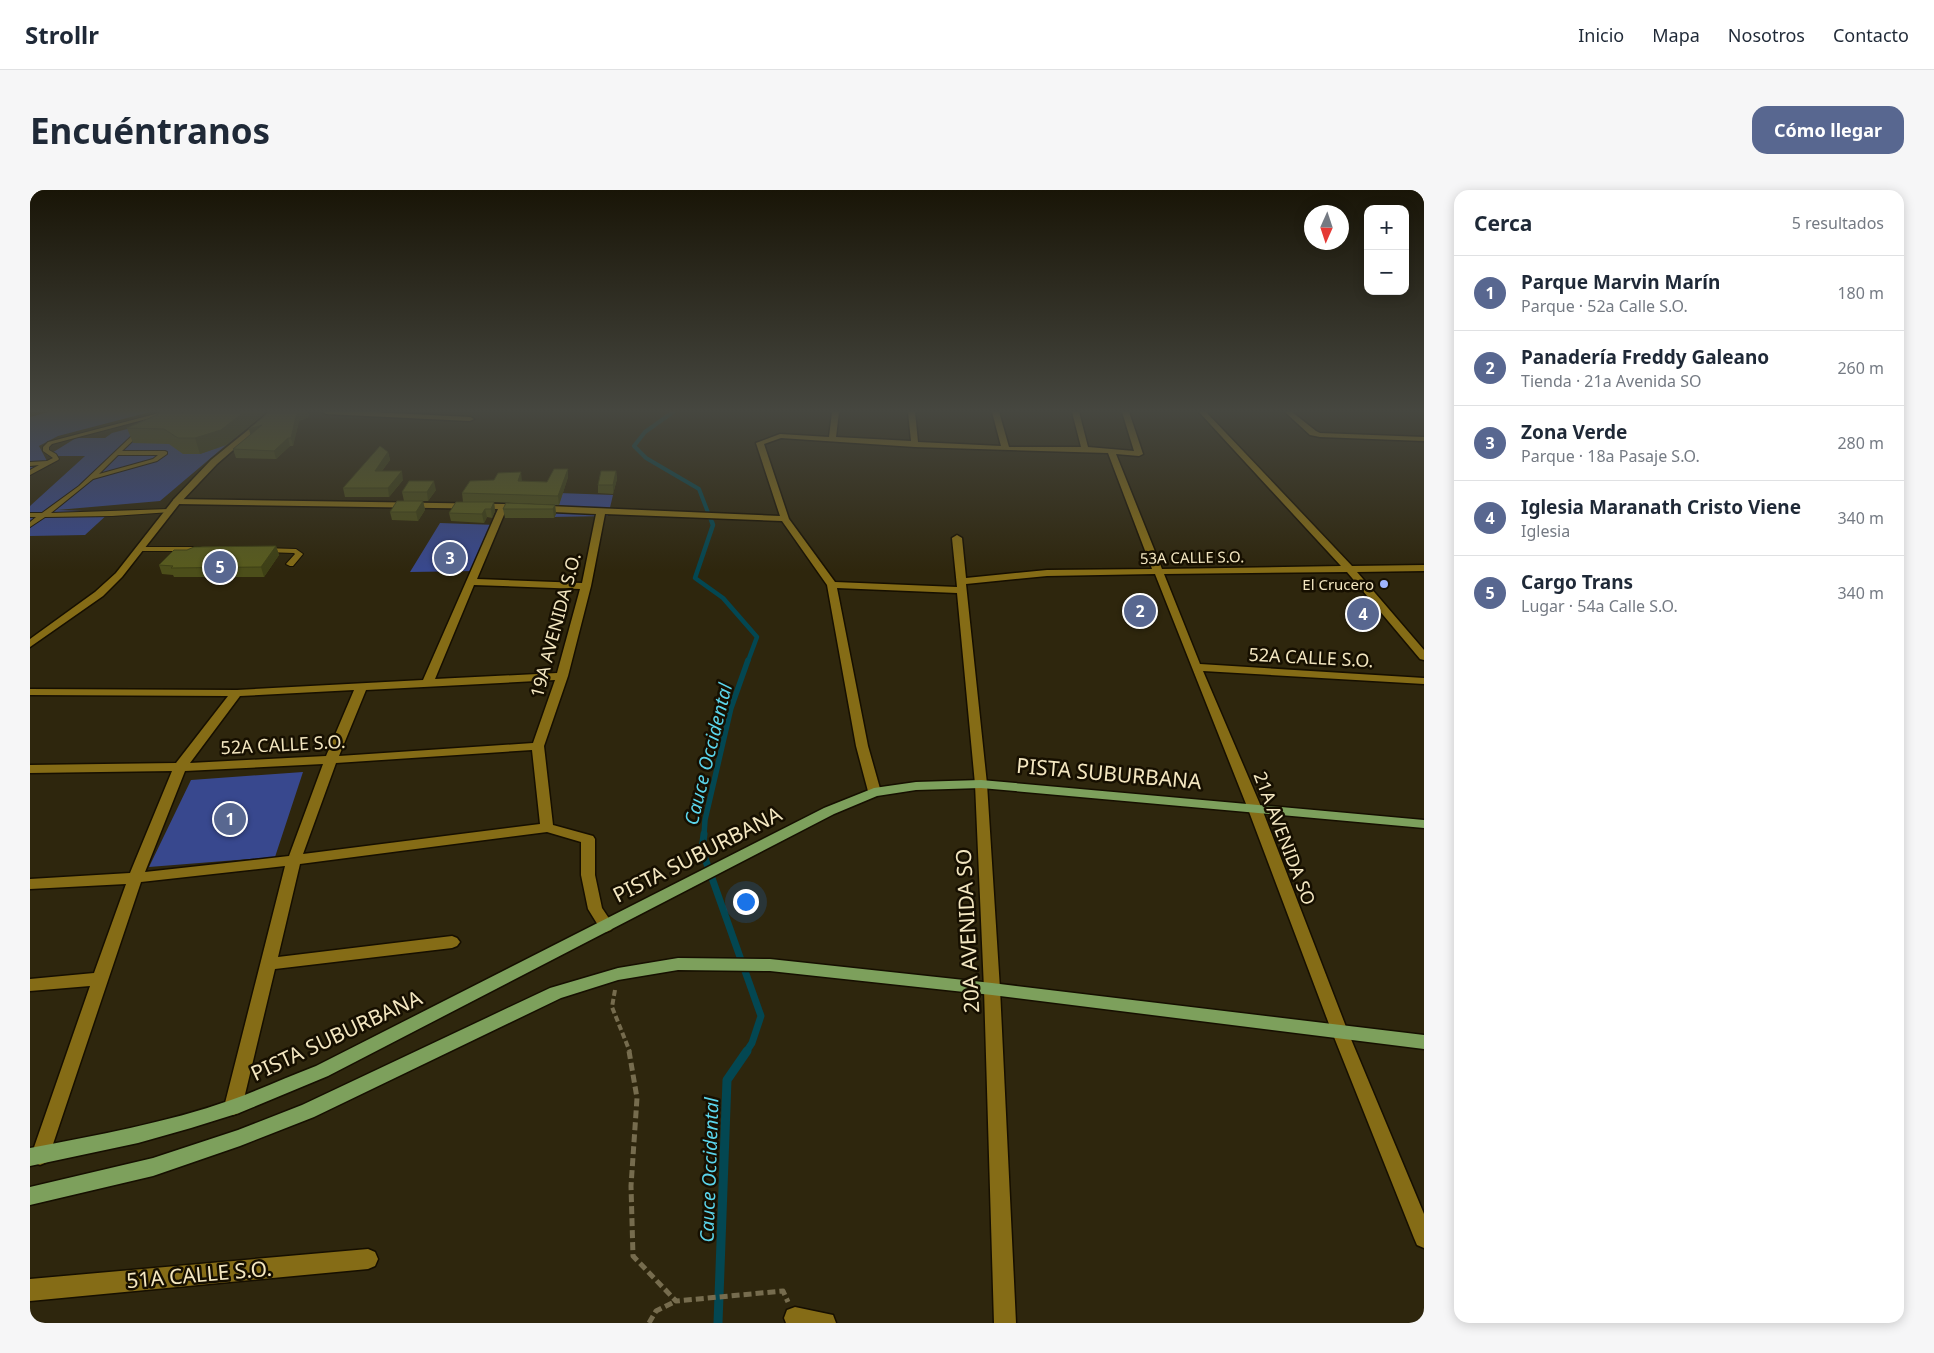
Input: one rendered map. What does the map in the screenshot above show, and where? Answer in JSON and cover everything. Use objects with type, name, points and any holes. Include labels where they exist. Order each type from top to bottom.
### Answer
[{"type":"main road","name":"PISTA SUBURBANA","points":[[35,1156],[138,1135],[233,1107],[322,1071],[829,811],[874,792],[916,786],[981,784],[1424,824]]},
{"type":"main road","points":[[30,1196],[153,1167],[240,1138],[308,1111],[556,993],[618,974],[678,964],[770,965],[992,989],[1424,1042]]},
{"type":"street","points":[[30,644],[99,594],[119,575],[177,500],[211,465]]},
{"type":"street","points":[[767,465],[785,519],[832,585],[862,746],[874,792]]},
{"type":"street","name":"21A AVENIDA SO","points":[[1116,465],[1254,809],[1340,1032],[1424,1238]]},
{"type":"street","points":[[1253,465],[1350,570],[1424,657]]},
{"type":"street","points":[[177,500],[503,507],[785,519]]},
{"type":"street","points":[[428,682],[503,507]]},
{"type":"street","name":"19A AVENIDA S.O.","points":[[538,746],[562,676],[586,586],[601,511]]},
{"type":"street","name":"20A AVENIDA SO","points":[[957,538],[960,586],[981,784],[992,989],[1005,1323]]},
{"type":"street","name":"53A CALLE S.O.","points":[[832,585],[960,586],[1047,574],[1424,568]]},
{"type":"street","points":[[471,582],[586,586]]},
{"type":"street","name":"52A CALLE S.O.","points":[[1196,667],[1424,681]]},
{"type":"street","points":[[30,692],[237,692],[361,688],[428,682],[562,676]]},
{"type":"street","points":[[233,1107],[270,964],[294,860],[331,760],[361,688]]},
{"type":"street","points":[[35,1156],[135,878],[180,767],[237,692]]},
{"type":"street","points":[[538,746],[547,828]]},
{"type":"street","name":"52A CALLE S.O.","points":[[30,769],[180,767],[331,760],[538,746]]},
{"type":"street","points":[[30,884],[135,878],[547,828],[588,839],[588,875],[595,909],[606,926]]},
{"type":"street","points":[[270,964],[452,942]]},
{"type":"street","points":[[30,986],[100,979]]},
{"type":"street","name":"51A CALLE S.O.","points":[[30,1290],[368,1259]]},
{"type":"street","points":[[795,1318],[825,1323]]},
{"type":"lane","points":[[30,473],[46,465]]},
{"type":"lane","points":[[30,525],[46,515],[104,465]]},
{"type":"lane","points":[[90,478],[137,465]]},
{"type":"lane","points":[[30,515],[169,511]]},
{"type":"lane","points":[[140,549],[210,550]]},
{"type":"lane","points":[[259,550],[296,551],[299,554],[290,564]]},
{"type":"path","points":[[618,974],[612,1007],[630,1053],[636,1098],[631,1186],[633,1256],[676,1301]]},
{"type":"path","points":[[649,1323],[656,1312],[676,1301],[783,1291]]},
{"type":"shaded area","points":[[30,465],[43,465],[30,470]]},
{"type":"shaded area","points":[[75,465],[203,465],[160,501],[57,510],[110,512],[85,535],[30,536],[30,506]]},
{"type":"shaded area","points":[[559,493],[613,495],[608,516],[549,517]]},
{"type":"shaded area","points":[[440,523],[497,525],[476,571],[410,572]]},
{"type":"shaded area","points":[[303,772],[275,857],[149,867],[191,780]]},
{"type":"building","points":[[363,465],[379,465],[375,471],[402,471],[388,488],[343,488]]},
{"type":"building","points":[[554,469],[568,469],[558,496],[462,493],[470,481],[494,480],[498,473],[521,472],[518,481],[547,482]]},
{"type":"building","points":[[601,471],[616,471],[613,485],[598,485]]},
{"type":"building","points":[[409,481],[434,481],[427,492],[402,492]]},
{"type":"building","points":[[397,501],[423,501],[416,512],[390,512]]},
{"type":"building","points":[[456,502],[494,502],[491,509],[485,509],[482,514],[449,513]]},
{"type":"building","points":[[506,503],[555,505],[553,509],[503,509]]},
{"type":"building","points":[[276,546],[261,567],[171,568],[173,566],[159,565],[174,550],[187,550],[194,547]]},
{"type":"waterway","name":"Cauce Occidental","points":[[658,465],[699,489],[712,523]]},
{"type":"waterway","name":"Cauce Occidental","points":[[712,522],[713,525],[695,578],[723,598],[757,637],[748,661]]},
{"type":"waterway","name":"Cauce Occidental","points":[[704,835],[705,820],[731,708],[748,660]]},
{"type":"waterway","name":"Cauce Occidental","points":[[704,834],[702,850],[761,1016],[752,1043],[746,1052]]},
{"type":"waterway","name":"Cauce Occidental","points":[[718,1323],[727,1080],[747,1051]]},
{"type":"place","name":"Zona Verde","points":[[450,558]]},
{"type":"place","name":"Cargo Trans","points":[[220,567]]},
{"type":"place","name":"El Crucero","points":[[1384,584]]},
{"type":"place","name":"Panadería Freddy Galeano","points":[[1140,611]]},
{"type":"place","name":"Iglesia Maranath Cristo Viene","points":[[1363,614]]},
{"type":"place","name":"Parque Marvin Marín","points":[[230,819]]}]
